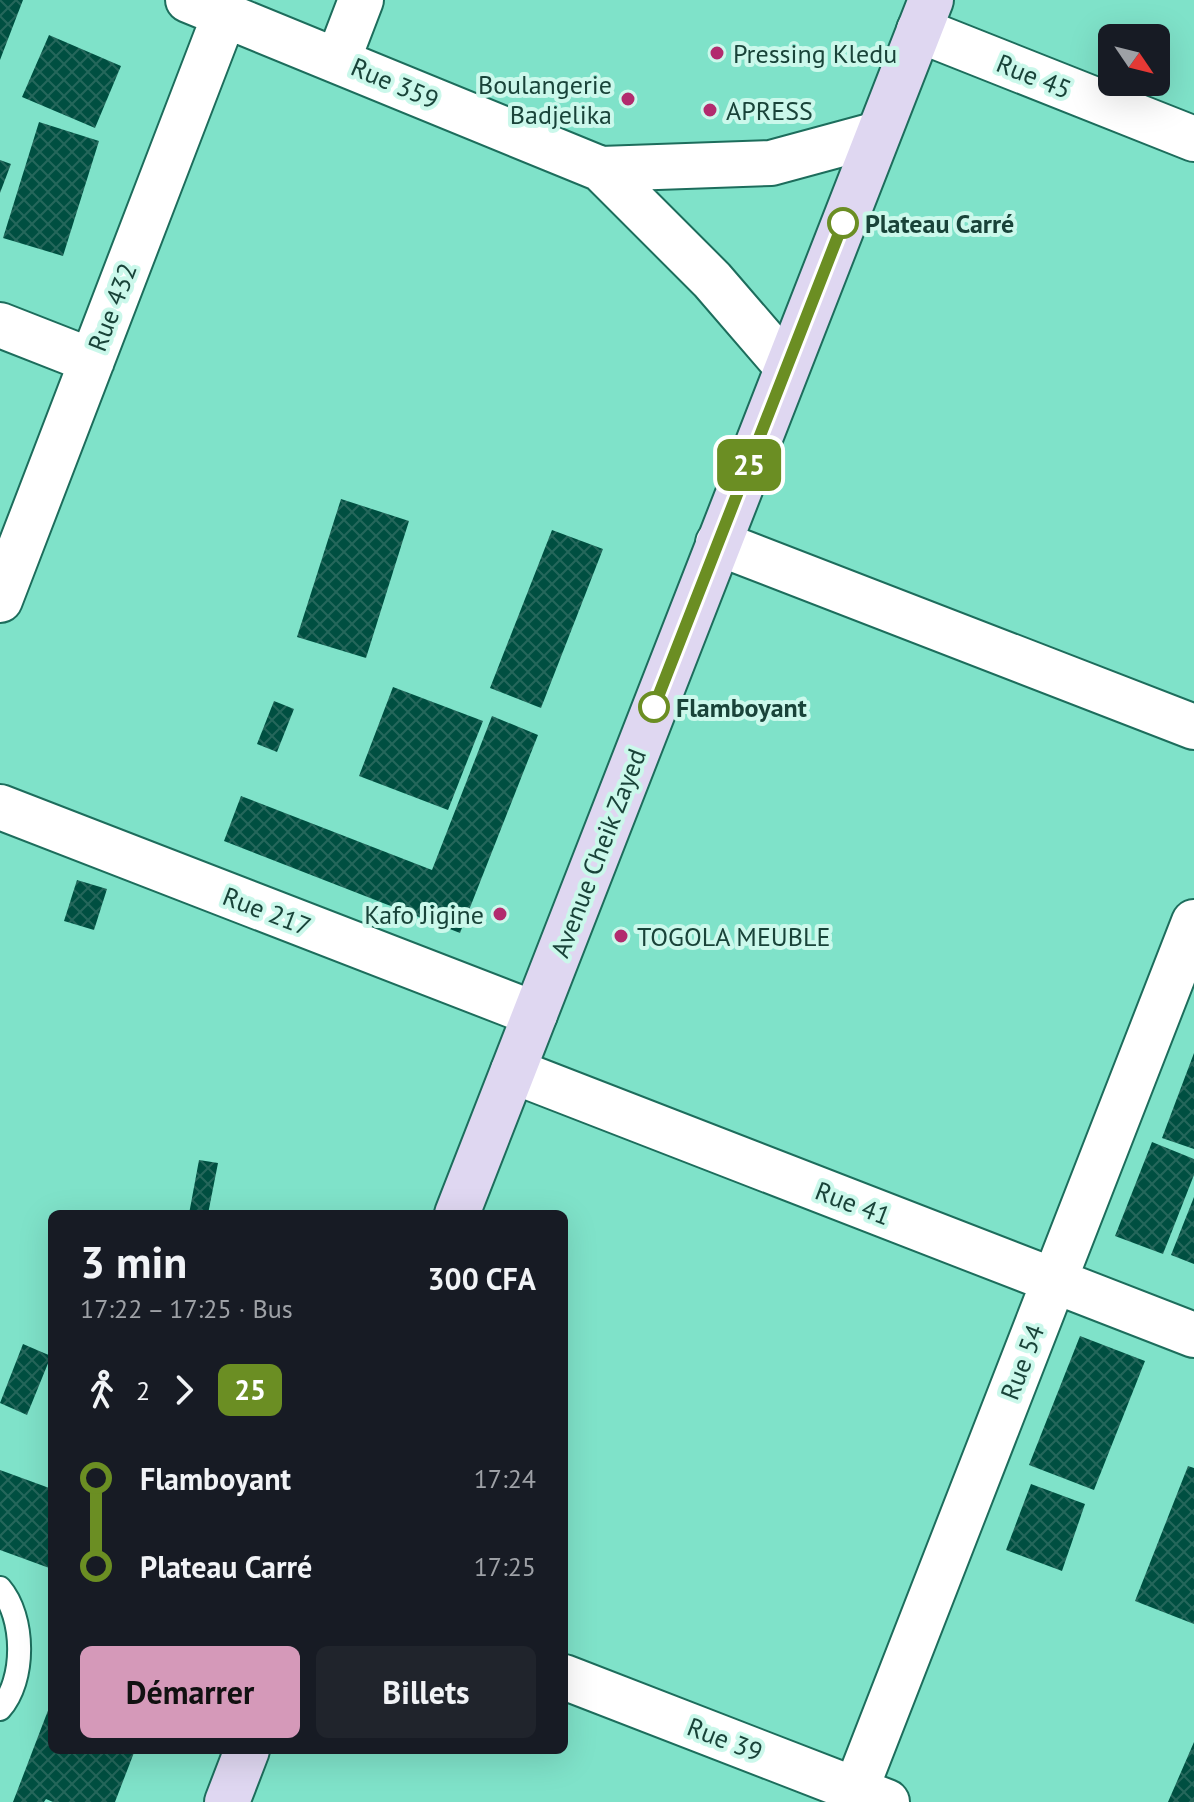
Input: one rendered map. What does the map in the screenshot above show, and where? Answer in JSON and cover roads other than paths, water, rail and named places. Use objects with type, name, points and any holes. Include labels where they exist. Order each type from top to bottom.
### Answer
[{"type":"main road","name":"Avenue Cheik Zayed","points":[[459,1210],[925,15]]},
{"type":"main road","points":[[227,1802],[245,1754]]},
{"type":"street","points":[[338,60],[361,0]]},
{"type":"street","name":"Rue 359","points":[[206,7],[601,169]]},
{"type":"street","name":"Rue 432","points":[[0,600],[92,361],[206,7]]},
{"type":"street","name":"Rue 45","points":[[925,15],[1194,139]]},
{"type":"street","points":[[601,169],[771,163],[878,134]]},
{"type":"street","points":[[601,169],[712,280],[787,367]]},
{"type":"street","points":[[0,325],[92,361]]},
{"type":"street","points":[[718,543],[1194,727]]},
{"type":"street","name":"Rue 217","points":[[0,807],[535,1014]]},
{"type":"street","name":"Rue 54","points":[[864,1798],[1054,1281],[1194,922]]},
{"type":"street","name":"Rue 41","points":[[513,1071],[1194,1335]]},
{"type":"street","name":"Rue 39","points":[[568,1679],[864,1798]]},
{"type":"lane","points":[[0,1588],[10,1599],[21,1650],[8,1700],[0,1709]]},
{"type":"place","name":"Pressing Kledu","points":[[717,53]]},
{"type":"place","name":"Boulangerie Badjelika","points":[[628,99]]},
{"type":"place","name":"APRESS","points":[[710,110]]},
{"type":"place","name":"Plateau Carré","points":[[843,223]]},
{"type":"place","name":"Flamboyant","points":[[654,707]]},
{"type":"place","name":"Kafo Jigine","points":[[500,914]]},
{"type":"place","name":"TOGOLA MEUBLE","points":[[621,936]]}]
